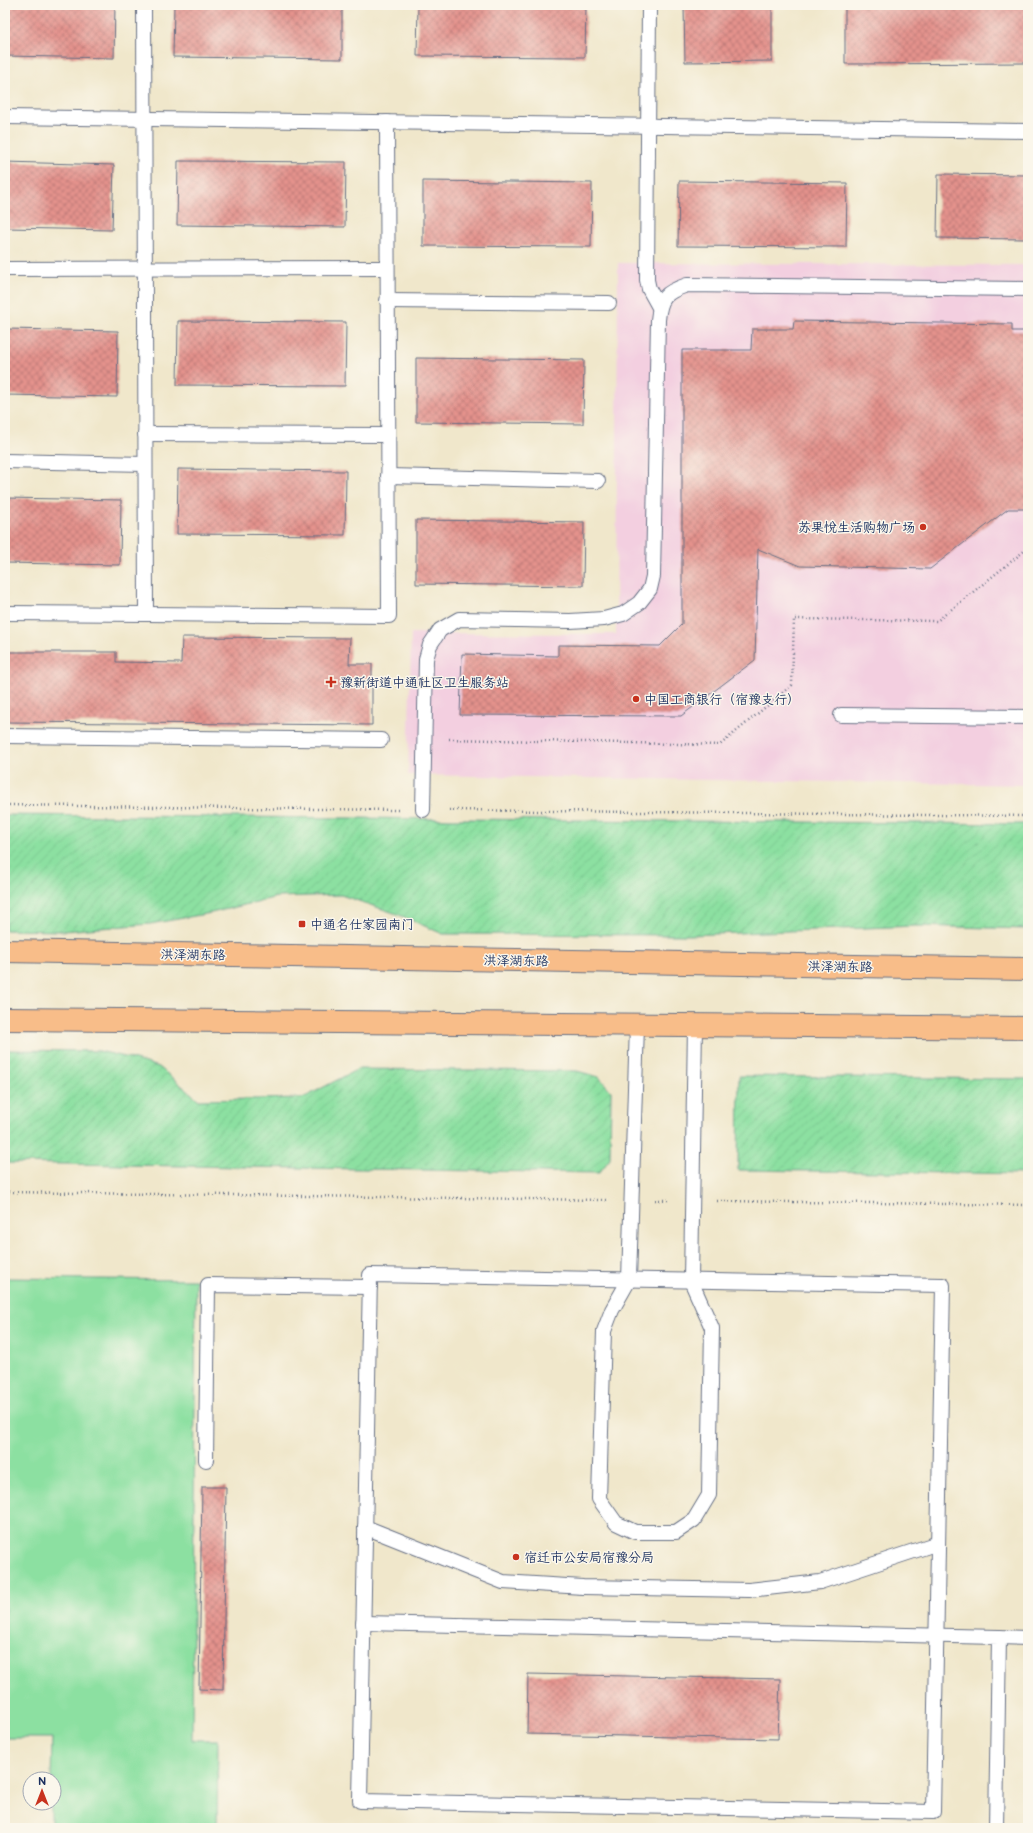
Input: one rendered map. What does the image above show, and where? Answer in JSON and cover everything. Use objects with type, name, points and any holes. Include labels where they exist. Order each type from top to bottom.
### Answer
[{"type":"main road","name":"洪泽湖东路","points":[[5,951],[1028,969]]},
{"type":"main road","points":[[5,1019],[1028,1028]]},
{"type":"lane","points":[[144,5],[146,614]]},
{"type":"lane","points":[[424,810],[426,659],[430,645],[440,630],[459,620],[604,620],[623,614],[639,603],[650,589],[653,576],[659,308],[649,288],[647,280],[649,5]]},
{"type":"lane","points":[[5,117],[1028,131]]},
{"type":"lane","points":[[5,613],[389,616],[387,122]]},
{"type":"lane","points":[[5,269],[387,268]]},
{"type":"lane","points":[[659,308],[671,291],[687,285],[1028,289]]},
{"type":"lane","points":[[387,301],[609,303]]},
{"type":"lane","points":[[145,434],[388,435]]},
{"type":"lane","points":[[5,461],[145,464]]},
{"type":"lane","points":[[388,476],[598,480]]},
{"type":"lane","points":[[841,715],[1028,717]]},
{"type":"lane","points":[[5,736],[381,740]]},
{"type":"lane","points":[[637,1025],[629,1280],[612,1310],[604,1331],[599,1499],[616,1523],[635,1532],[676,1532],[694,1520],[709,1495],[712,1328],[691,1281],[695,1025]]},
{"type":"lane","points":[[370,1275],[629,1280],[943,1285],[933,1812],[360,1801],[370,1275]]},
{"type":"lane","points":[[206,1460],[208,1285],[370,1287]]},
{"type":"lane","points":[[365,1527],[504,1582],[583,1587],[749,1590],[820,1582],[938,1543]]},
{"type":"lane","points":[[364,1623],[1028,1638]]},
{"type":"lane","points":[[996,1828],[999,1637]]},
{"type":"path","points":[[425,738],[720,744],[792,685],[794,620],[937,621],[1028,548]]},
{"type":"path","points":[[5,805],[1028,816]]},
{"type":"path","points":[[5,1192],[1028,1205]]},
{"type":"shaded area","points":[[618,263],[1028,265],[1028,785],[408,775],[411,633],[616,634]]},
{"type":"green space","points":[[5,815],[1028,824],[1028,929],[915,926],[689,935],[443,934],[397,914],[341,895],[277,897],[211,913],[150,924],[63,931],[5,930]]},
{"type":"green space","points":[[5,1050],[99,1051],[125,1057],[159,1067],[199,1100],[303,1098],[358,1069],[577,1071],[599,1077],[611,1091],[610,1159],[599,1173],[5,1163]]},
{"type":"green space","points":[[739,1076],[1028,1079],[1028,1174],[738,1170]]},
{"type":"green space","points":[[5,1278],[196,1280],[192,1740],[218,1740],[217,1828],[51,1828],[51,1811],[62,1811],[62,1771],[51,1771],[52,1738],[5,1738]]},
{"type":"building","points":[[5,5],[115,5],[114,58],[5,56]]},
{"type":"building","points":[[174,5],[342,5],[342,59],[173,57]]},
{"type":"building","points":[[418,5],[586,5],[585,57],[417,56]]},
{"type":"building","points":[[845,5],[1028,5],[1028,63],[845,64]]},
{"type":"building","points":[[684,7],[772,7],[772,61],[685,62]]},
{"type":"building","points":[[178,161],[346,162],[345,227],[177,225]]},
{"type":"building","points":[[5,162],[114,165],[112,230],[5,228]]},
{"type":"building","points":[[938,174],[1028,175],[1028,239],[937,238]]},
{"type":"building","points":[[423,181],[592,183],[591,247],[423,246]]},
{"type":"building","points":[[679,181],[847,183],[846,247],[678,246]]},
{"type":"building","points":[[178,321],[346,322],[345,386],[177,385]]},
{"type":"building","points":[[794,321],[1012,324],[1012,331],[1028,331],[1028,509],[1008,509],[930,569],[800,566],[758,549],[755,660],[681,716],[460,715],[462,654],[558,656],[558,645],[660,646],[682,624],[682,350],[751,350],[752,329],[793,329]]},
{"type":"building","points":[[5,329],[118,331],[117,397],[5,395]]},
{"type":"building","points":[[416,358],[584,360],[583,424],[416,422]]},
{"type":"building","points":[[178,469],[346,471],[345,535],[177,534]]},
{"type":"building","points":[[5,498],[121,500],[120,565],[5,563]]},
{"type":"building","points":[[416,520],[584,522],[583,586],[416,584]]},
{"type":"building","points":[[182,637],[350,638],[349,664],[372,664],[372,725],[5,722],[5,652],[116,652],[116,662],[181,663]]},
{"type":"building","points":[[202,1487],[226,1487],[223,1690],[199,1689]]},
{"type":"building","points":[[528,1674],[780,1679],[778,1739],[527,1734]]},
{"type":"place","name":"苏果悦生活购物广场","points":[[923,527]]},
{"type":"place","name":"豫新街道中通社区卫生服务站","points":[[331,682]]},
{"type":"place","name":"中国工商银行（宿豫支行）","points":[[636,699]]},
{"type":"place","name":"中通名仕家园南门","points":[[302,924]]},
{"type":"place","name":"宿迁市公安局宿豫分局","points":[[516,1557]]}]
